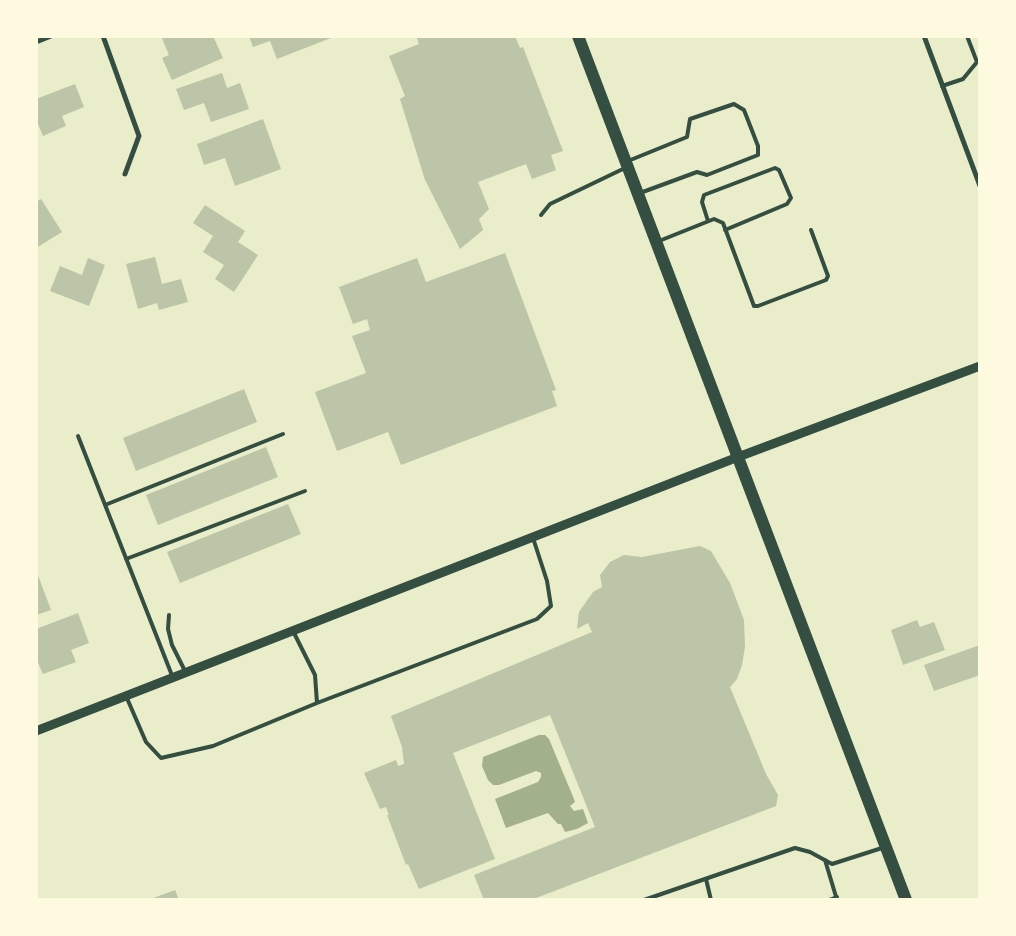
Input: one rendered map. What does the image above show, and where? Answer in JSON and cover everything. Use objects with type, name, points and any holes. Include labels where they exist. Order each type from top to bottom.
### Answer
[{"type":"main road","points":[[578,36],[906,900]]},
{"type":"street","points":[[36,42],[51,36]]},
{"type":"street","points":[[103,36],[139,136],[125,174]]},
{"type":"street","points":[[924,36],[980,186]]},
{"type":"street","points":[[36,731],[738,457],[980,366]]},
{"type":"lane","points":[[942,86],[963,79],[978,61],[968,36]]},
{"type":"lane","points":[[542,215],[550,204],[627,164],[687,137],[690,119],[734,104],[744,110],[758,146],[758,155],[706,175],[698,172],[638,193]]},
{"type":"lane","points":[[708,221],[702,202],[704,196],[775,168],[779,170],[791,198],[787,204],[725,230]]},
{"type":"lane","points":[[656,242],[714,219],[723,222],[754,306],[758,306],[826,280],[828,276],[811,230]]},
{"type":"lane","points":[[104,505],[283,434]]},
{"type":"lane","points":[[78,436],[172,678]]},
{"type":"lane","points":[[126,559],[305,491]]},
{"type":"lane","points":[[126,696],[146,742],[161,758],[213,746],[316,703],[537,619],[551,606],[548,581],[532,538]]},
{"type":"lane","points":[[169,615],[168,629],[172,645],[186,673]]},
{"type":"lane","points":[[293,631],[315,675],[316,703]]},
{"type":"lane","points":[[644,900],[795,848],[810,852],[832,864],[886,847]]},
{"type":"lane","points":[[825,860],[837,898],[829,900]]},
{"type":"lane","points":[[706,879],[711,900]]},
{"type":"shaded area","points":[[539,735],[545,735],[549,739],[575,802],[570,806],[574,811],[583,809],[588,823],[577,829],[565,832],[561,824],[558,824],[548,813],[506,828],[495,799],[538,782],[541,773],[536,771],[499,785],[493,785],[488,780],[482,766],[483,757]]},
{"type":"building","points":[[161,36],[213,36],[223,58],[172,80],[162,58],[169,55]]},
{"type":"building","points":[[249,36],[336,36],[277,59],[270,41],[253,47]]},
{"type":"building","points":[[416,36],[515,36],[520,48],[523,47],[563,151],[551,155],[556,170],[532,179],[526,164],[478,182],[489,209],[479,219],[483,230],[460,249],[425,180],[400,99],[405,96],[389,56],[419,44]]},
{"type":"building","points":[[222,73],[227,88],[240,83],[249,109],[211,122],[204,103],[184,110],[176,89]]},
{"type":"building","points":[[75,84],[84,107],[62,116],[66,126],[43,136],[36,119],[36,99]]},
{"type":"building","points":[[263,119],[281,169],[235,186],[225,158],[204,165],[197,144]]},
{"type":"building","points":[[41,199],[62,232],[36,248],[36,202]]},
{"type":"building","points":[[205,205],[245,231],[238,242],[258,255],[234,292],[215,279],[224,265],[203,252],[213,236],[193,223]]},
{"type":"building","points":[[505,253],[556,390],[552,391],[557,406],[401,465],[388,432],[337,451],[315,392],[366,373],[352,336],[370,330],[367,319],[353,324],[339,287],[417,258],[426,282]]},
{"type":"building","points":[[155,257],[162,284],[181,279],[188,302],[159,310],[157,303],[138,309],[126,264]]},
{"type":"building","points":[[88,258],[105,265],[89,306],[50,291],[60,266],[82,275]]},
{"type":"building","points":[[244,389],[257,422],[136,471],[123,438]]},
{"type":"building","points":[[266,447],[278,477],[158,525],[146,495]]},
{"type":"building","points":[[288,504],[301,534],[180,583],[167,552]]},
{"type":"building","points":[[700,546],[711,551],[730,583],[744,620],[745,647],[742,665],[737,679],[730,687],[766,774],[778,795],[776,806],[531,900],[484,900],[474,875],[595,827],[550,715],[453,753],[495,859],[419,889],[408,864],[406,865],[387,815],[389,815],[386,807],[380,809],[364,773],[396,760],[398,766],[404,764],[402,747],[391,716],[592,632],[588,623],[577,629],[579,612],[593,592],[602,587],[600,575],[610,562],[624,555],[642,557]]},
{"type":"building","points":[[36,570],[51,610],[36,615]]},
{"type":"building","points":[[78,613],[89,643],[71,650],[76,662],[43,674],[36,658],[36,629]]},
{"type":"building","points":[[917,620],[920,627],[934,622],[945,650],[903,665],[891,630]]},
{"type":"building","points":[[980,645],[980,675],[934,691],[924,665]]},
{"type":"building","points":[[175,890],[179,900],[148,900]]}]
